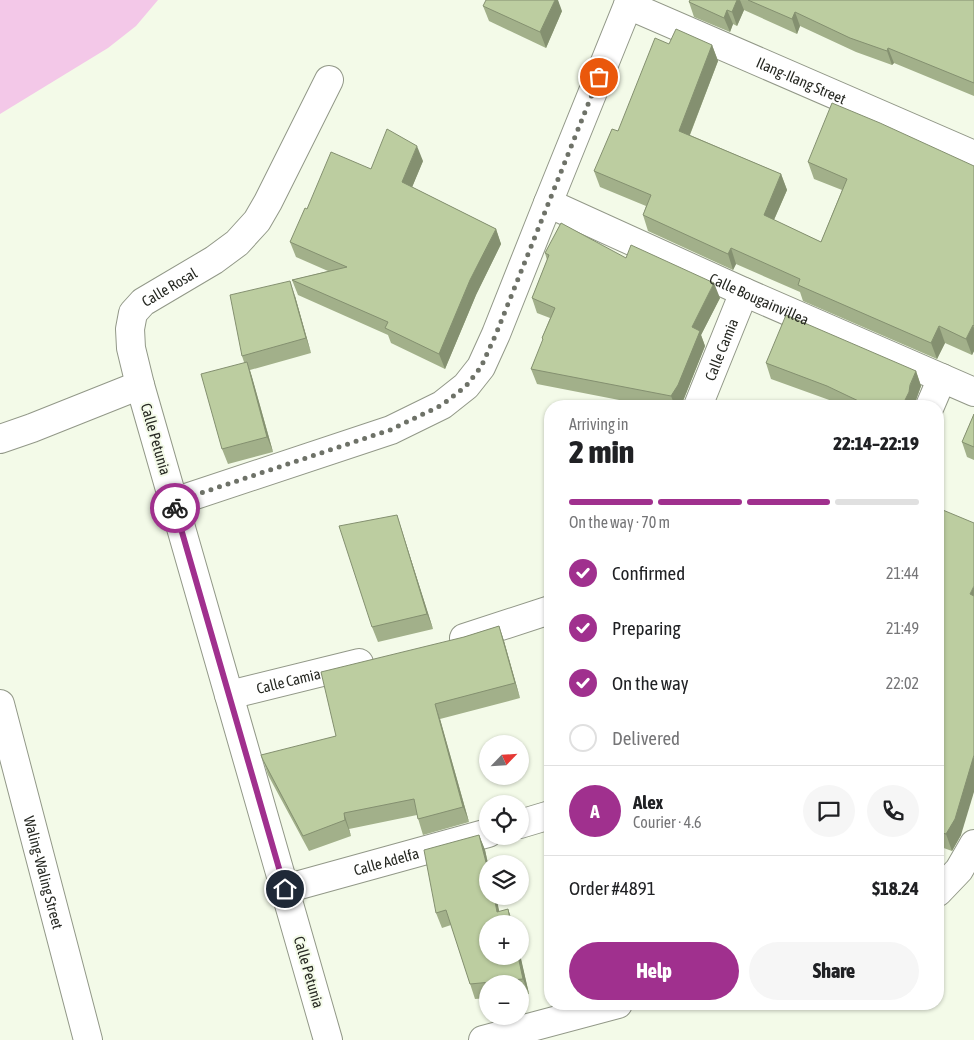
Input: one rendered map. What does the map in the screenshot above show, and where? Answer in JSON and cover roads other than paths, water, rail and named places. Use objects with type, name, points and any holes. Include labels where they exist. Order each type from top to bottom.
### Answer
[{"type":"street","name":"Ilang-Ilang Street","points":[[629,2],[974,155]]},
{"type":"street","points":[[174,502],[390,430],[442,405],[466,386],[481,367],[496,334],[629,2]]},
{"type":"street","name":"Calle Rosal","points":[[140,385],[131,348],[130,329],[133,313],[143,302],[214,260],[237,243],[257,221],[329,80]]},
{"type":"street","name":"Calle Bougainvillea","points":[[548,203],[744,292],[974,392]]},
{"type":"street","name":"Calle Camia","points":[[700,400],[744,292]]},
{"type":"street","points":[[933,400],[942,378]]},
{"type":"street","points":[[0,439],[140,385]]},
{"type":"street","name":"Calle Petunia","points":[[140,385],[328,1040]]},
{"type":"street","points":[[438,644],[544,612]]},
{"type":"street","name":"Calle Camia","points":[[229,695],[381,658]]},
{"type":"street","name":"Waling-Waling Street","points":[[0,704],[88,1040]]},
{"type":"street","points":[[529,821],[544,817]]},
{"type":"street","name":"Calle Adelfa","points":[[285,889],[479,835]]},
{"type":"street","points":[[944,886],[959,870],[974,844]]},
{"type":"street","points":[[483,1040],[596,1010]]}]
